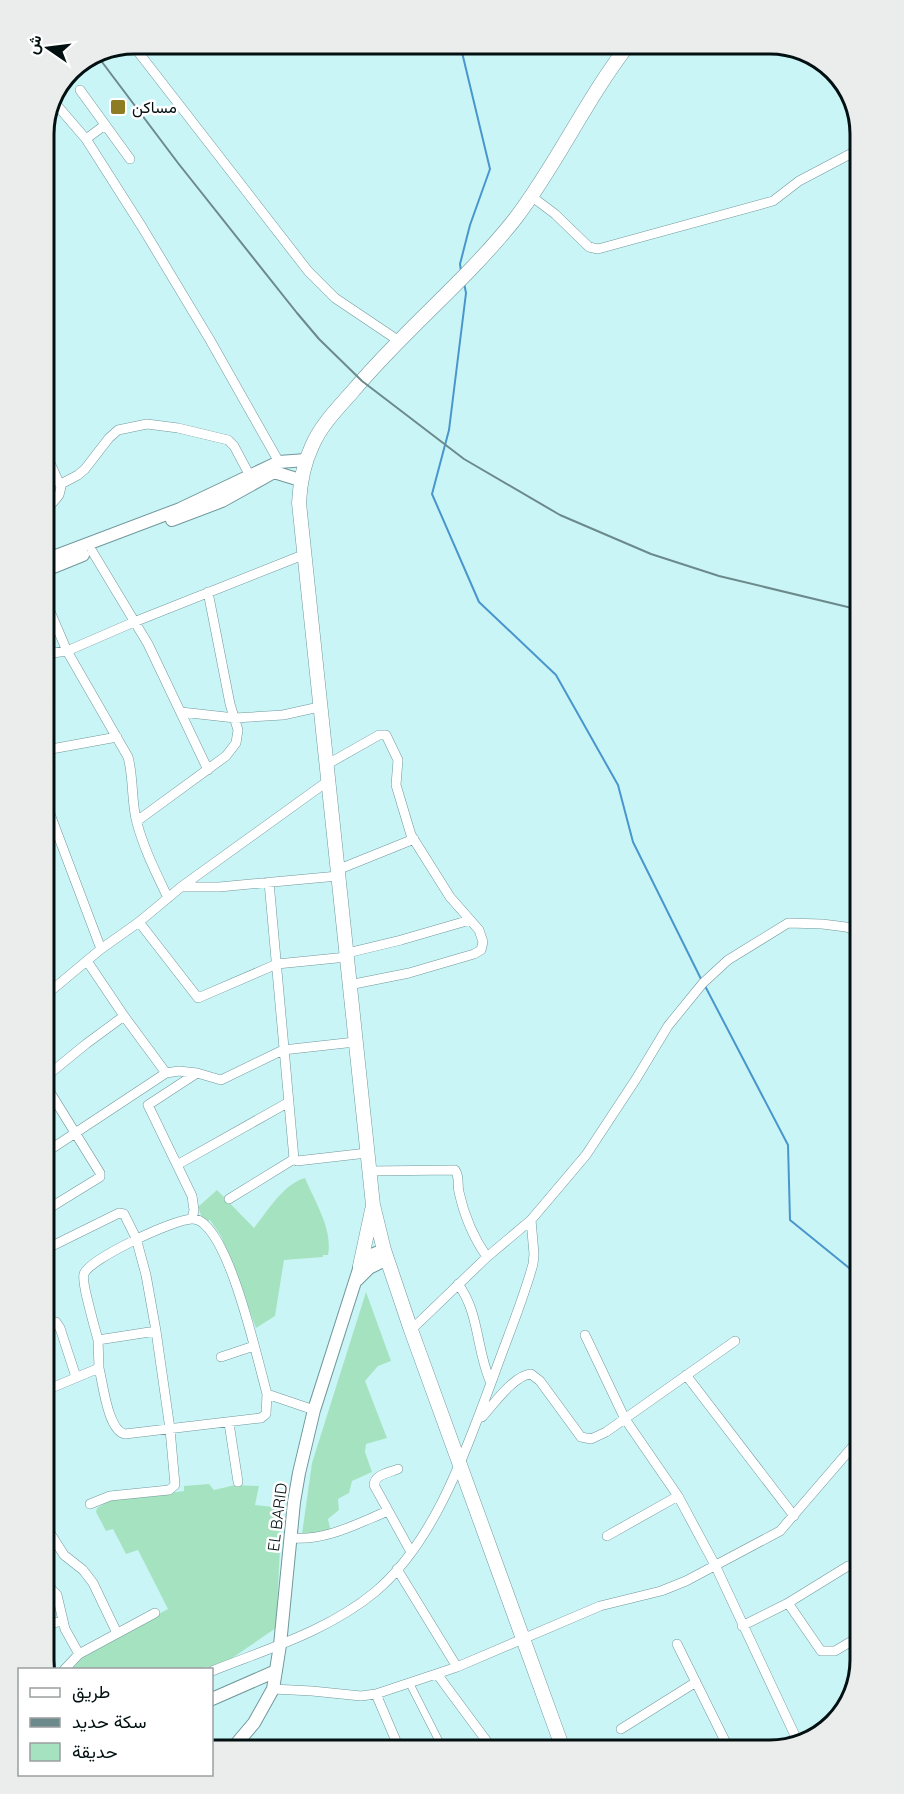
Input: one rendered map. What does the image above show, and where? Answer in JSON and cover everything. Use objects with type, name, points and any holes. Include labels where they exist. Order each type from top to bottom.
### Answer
[{"type":"main road","points":[[560,1740],[411,1330],[386,1255],[373,1205],[299,503],[300,480],[306,460],[312,444],[324,425],[399,341],[474,266],[502,234],[555,162],[622,54]]},
{"type":"main road","points":[[360,1266],[373,1205]]},
{"type":"street","points":[[140,54],[308,271],[335,298],[399,341]]},
{"type":"street","points":[[80,90],[130,159]]},
{"type":"street","points":[[59,107],[86,139],[142,227],[210,340],[279,462]]},
{"type":"street","points":[[86,139],[105,125]]},
{"type":"street","points":[[531,196],[555,214],[590,247],[598,249],[772,201],[799,181],[850,154]]},
{"type":"street","points":[[61,484],[78,475],[118,430],[147,424],[178,428],[228,440],[234,446],[250,476]]},
{"type":"street","points":[[54,557],[180,509],[279,462],[306,460]]},
{"type":"street","points":[[54,470],[61,484],[59,495],[54,501]]},
{"type":"street","points":[[54,567],[222,501],[274,472],[300,480]]},
{"type":"street","points":[[92,551],[148,644],[208,770]]},
{"type":"street","points":[[54,653],[67,651],[134,621],[303,555]]},
{"type":"street","points":[[136,822],[226,756],[236,743],[238,730],[230,704],[208,592]]},
{"type":"street","points":[[54,621],[67,651],[130,764],[136,822],[152,865],[168,898]]},
{"type":"street","points":[[181,712],[235,718],[283,715],[319,707]]},
{"type":"street","points":[[326,765],[379,735],[386,735],[398,760],[396,785],[414,840],[450,897],[479,930],[483,942],[479,952],[410,973],[350,985]]},
{"type":"street","points":[[54,749],[117,737]]},
{"type":"street","points":[[54,988],[181,887],[328,781]]},
{"type":"street","points":[[54,827],[101,949]]},
{"type":"street","points":[[181,887],[219,887],[337,873],[414,840]]},
{"type":"street","points":[[268,882],[294,1159]]},
{"type":"street","points":[[139,922],[198,998],[277,964],[347,955],[470,920]]},
{"type":"street","points":[[411,1330],[487,1257],[531,1220],[586,1155],[668,1026],[703,983],[728,960],[788,922],[850,928]]},
{"type":"street","points":[[87,961],[166,1073]]},
{"type":"street","points":[[54,1070],[124,1016]]},
{"type":"street","points":[[54,1147],[166,1073],[179,1071],[197,1073],[221,1080],[283,1050],[355,1042]]},
{"type":"street","points":[[148,1105],[197,1073]]},
{"type":"street","points":[[139,1091],[193,1199],[192,1219]]},
{"type":"street","points":[[54,1099],[100,1173],[100,1177],[54,1205]]},
{"type":"street","points":[[177,1165],[289,1102]]},
{"type":"street","points":[[229,1199],[294,1159],[297,1161],[367,1153]]},
{"type":"street","points":[[368,1171],[455,1170],[458,1175],[458,1190],[474,1239],[487,1257]]},
{"type":"street","points":[[54,1245],[119,1213],[124,1214],[136,1238],[146,1275],[170,1429],[176,1481],[174,1487],[169,1490],[110,1496],[90,1504]]},
{"type":"street","points":[[192,1219],[202,1222],[220,1243],[246,1318],[267,1394],[264,1416],[229,1423],[125,1434],[117,1431],[112,1422],[99,1368],[98,1340],[83,1274],[94,1262],[136,1238],[192,1219]]},
{"type":"street","points":[[213,1671],[280,1645],[351,1609],[375,1592],[411,1552],[422,1536],[459,1464],[478,1421],[533,1264],[531,1220]]},
{"type":"street","points":[[360,1266],[371,1255],[386,1255]]},
{"type":"street","points":[[355,1283],[386,1255]]},
{"type":"street","name":"EL BARID","points":[[240,1740],[254,1723],[273,1689],[299,1473],[314,1410],[360,1266]]},
{"type":"street","points":[[458,1284],[467,1295],[476,1320],[483,1366],[491,1383]]},
{"type":"street","points":[[54,1323],[58,1324],[76,1377]]},
{"type":"street","points":[[98,1340],[156,1331]]},
{"type":"street","points":[[585,1335],[625,1419],[678,1496],[715,1565],[795,1736]]},
{"type":"street","points":[[478,1421],[516,1380],[529,1374],[540,1380],[581,1437],[591,1439],[625,1419],[735,1341]]},
{"type":"street","points":[[221,1357],[254,1346]]},
{"type":"street","points":[[54,1387],[99,1368]]},
{"type":"street","points":[[686,1375],[794,1516]]},
{"type":"street","points":[[267,1394],[314,1410]]},
{"type":"street","points":[[229,1423],[238,1482]]},
{"type":"street","points":[[273,1689],[361,1696],[376,1694],[457,1667],[600,1606],[675,1586],[780,1531],[850,1450]]},
{"type":"street","points":[[398,1469],[379,1476],[373,1483],[411,1552]]},
{"type":"street","points":[[607,1536],[678,1496]]},
{"type":"street","points":[[291,1538],[309,1540],[333,1533],[387,1511]]},
{"type":"street","points":[[54,1539],[64,1555],[93,1583],[117,1633]]},
{"type":"street","points":[[742,1626],[788,1603],[848,1566]]},
{"type":"street","points":[[397,1569],[457,1667]]},
{"type":"street","points":[[54,1594],[59,1601],[62,1621],[68,1636],[79,1654]]},
{"type":"street","points":[[788,1603],[821,1651],[835,1651],[850,1642]]},
{"type":"street","points":[[66,1668],[79,1654],[155,1613]]},
{"type":"street","points":[[54,1623],[62,1621]]},
{"type":"street","points":[[677,1644],[725,1740]]},
{"type":"street","points":[[213,1699],[276,1671]]},
{"type":"street","points":[[437,1674],[485,1740]]},
{"type":"street","points":[[621,1729],[696,1682]]},
{"type":"street","points":[[410,1684],[438,1740]]},
{"type":"street","points":[[376,1694],[396,1740]]},
{"type":"green space","points":[[305,1178],[326,1226],[328,1255],[284,1260],[275,1316],[256,1328],[221,1236],[210,1220],[204,1223],[198,1207],[217,1190],[254,1228],[283,1192]]},
{"type":"green space","points":[[366,1292],[391,1361],[378,1366],[365,1381],[387,1438],[366,1444],[365,1452],[372,1472],[352,1481],[349,1493],[338,1499],[339,1510],[328,1519],[331,1532],[302,1534],[312,1463]]},
{"type":"green space","points":[[209,1484],[214,1490],[235,1485],[259,1486],[255,1505],[282,1508],[276,1628],[225,1663],[202,1668],[73,1668],[90,1650],[168,1609],[138,1550],[126,1554],[113,1529],[106,1531],[96,1512],[97,1508],[116,1497],[140,1497],[184,1491],[184,1486]]},
{"type":"waterway","points":[[461,271],[460,264],[470,225],[490,169],[462,54]]},
{"type":"waterway","points":[[464,283],[466,293],[449,430],[432,494],[479,602],[556,675],[618,785],[633,842],[701,979]]},
{"type":"waterway","points":[[704,984],[788,1145],[790,1220],[850,1269]]},
{"type":"railway","points":[[101,61],[178,163],[319,339],[362,381],[464,459],[560,515],[651,554],[719,576],[850,608]]},
{"type":"place","name":"مساكن","points":[[118,107]]}]
